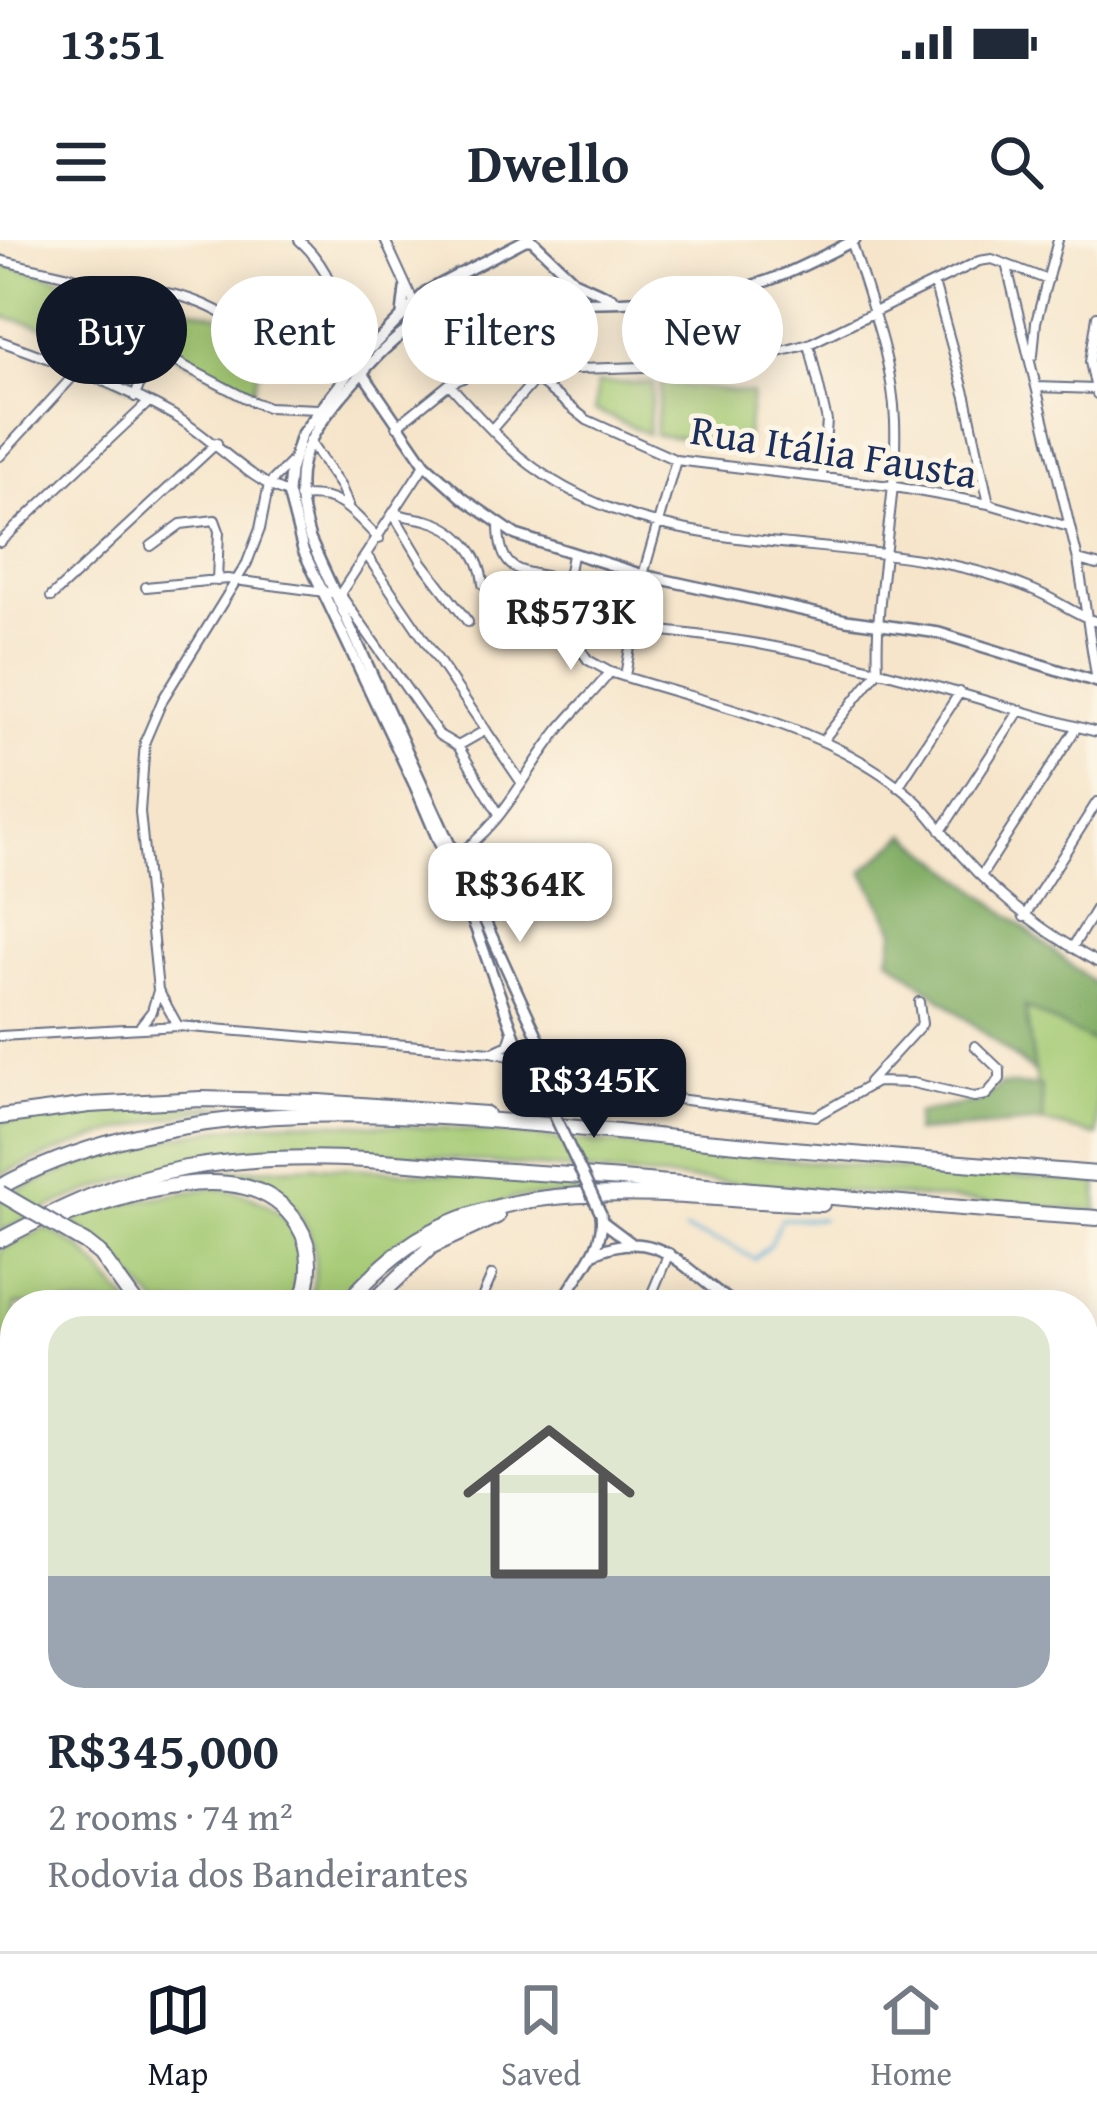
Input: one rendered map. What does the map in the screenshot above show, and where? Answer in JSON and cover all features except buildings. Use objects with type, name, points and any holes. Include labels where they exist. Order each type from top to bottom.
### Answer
[{"type":"highway","points":[[0,1117],[127,1102],[238,1099],[482,1113],[544,1126]]},
{"type":"highway","points":[[135,1290],[100,1254],[0,1190],[41,1166],[135,1136],[242,1119],[323,1115],[544,1126],[1097,1174]]},
{"type":"highway","points":[[0,1240],[66,1205],[142,1179],[240,1160],[292,1157],[1097,1218]]},
{"type":"highway","points":[[19,1230],[146,1193],[216,1183],[251,1186],[281,1204],[306,1240],[309,1268],[304,1290]]},
{"type":"highway","points":[[385,1290],[414,1260],[450,1235],[516,1210],[602,1197]]},
{"type":"highway","points":[[361,1290],[406,1249],[466,1216],[539,1198],[922,1206]]},
{"type":"highway","points":[[100,1254],[126,1290]]},
{"type":"main road","points":[[454,276],[525,240],[537,240],[566,273],[617,300]]},
{"type":"main road","points":[[598,301],[743,288],[777,277],[852,240]]},
{"type":"main road","points":[[378,344],[401,316],[402,306]]},
{"type":"main road","points":[[378,352],[402,334]]},
{"type":"main road","points":[[345,384],[319,409],[301,435],[292,460],[303,550],[534,1030],[542,1088]]},
{"type":"main road","points":[[346,384],[308,440],[293,495],[450,857],[523,1059],[542,1088],[602,1218],[630,1242]]},
{"type":"main road","points":[[353,384],[372,390]]},
{"type":"main road","points":[[369,384],[425,464],[516,535],[643,575],[939,633],[1097,682]]},
{"type":"main road","points":[[514,1029],[534,1030]]},
{"type":"main road","points":[[523,1059],[539,1061]]},
{"type":"main road","points":[[568,1290],[594,1253],[602,1218]]},
{"type":"main road","points":[[594,1253],[630,1242],[653,1245],[716,1290]]},
{"type":"street","points":[[299,240],[328,276]]},
{"type":"street","points":[[313,253],[325,240]]},
{"type":"street","points":[[385,240],[402,282]]},
{"type":"street","points":[[496,255],[506,240]]},
{"type":"street","points":[[824,740],[878,671],[876,624],[890,486],[893,401],[852,240]]},
{"type":"street","points":[[1033,366],[1036,322],[1058,240]]},
{"type":"street","points":[[598,369],[709,365],[809,344],[987,259],[1048,280]]},
{"type":"street","points":[[0,260],[56,276]]},
{"type":"street","points":[[1007,267],[1093,621],[1097,682]]},
{"type":"street","points":[[934,283],[989,504]]},
{"type":"street","points":[[1036,387],[1097,390],[1090,362],[1097,316]]},
{"type":"street","points":[[1021,320],[1036,322]]},
{"type":"street","points":[[0,341],[36,355]]},
{"type":"street","points":[[809,344],[826,406],[822,477]]},
{"type":"street","points":[[187,368],[267,407],[319,409]]},
{"type":"street","points":[[0,456],[66,384]]},
{"type":"street","points":[[105,384],[218,443],[269,484],[293,495],[320,494],[348,506]]},
{"type":"street","points":[[135,397],[140,384]]},
{"type":"street","points":[[396,427],[448,384],[518,455],[570,489],[657,524],[942,564],[1020,585],[1093,621]]},
{"type":"street","points":[[492,429],[531,384]]},
{"type":"street","name":"Rua Itália Fausta","points":[[545,384],[587,420],[676,460],[890,486],[989,504],[1069,527]]},
{"type":"street","points":[[552,391],[555,384]]},
{"type":"street","points":[[0,542],[148,403]]},
{"type":"street","points":[[308,440],[341,487],[348,506],[379,539]]},
{"type":"street","points":[[50,597],[218,443]]},
{"type":"street","points":[[140,1026],[152,1011],[158,990],[140,812],[145,741],[163,699],[238,581],[260,529],[269,484],[292,460]]},
{"type":"street","points":[[625,676],[643,575],[676,460]]},
{"type":"street","points":[[338,594],[368,557],[425,464]]},
{"type":"street","points":[[395,514],[433,521],[460,538],[478,562],[483,584]]},
{"type":"street","points":[[395,514],[422,562],[467,622]]},
{"type":"street","points":[[152,546],[181,524],[217,521],[218,581]]},
{"type":"street","points":[[499,524],[500,551],[508,566],[566,580]]},
{"type":"street","points":[[572,555],[560,620],[588,660],[610,672],[824,740],[914,799],[981,877],[1024,917],[1097,962]]},
{"type":"street","points":[[368,557],[521,782]]},
{"type":"street","points":[[1078,560],[1097,565]]},
{"type":"street","points":[[146,587],[238,581],[338,594]]},
{"type":"street","points":[[338,594],[439,735],[458,746],[499,814]]},
{"type":"street","points":[[560,620],[761,644],[960,692],[1097,732]]},
{"type":"street","points":[[450,857],[482,837],[559,729],[590,700],[610,672]]},
{"type":"street","points":[[898,788],[960,692]]},
{"type":"street","points":[[941,832],[1019,710]]},
{"type":"street","points":[[981,877],[1077,727]]},
{"type":"street","points":[[458,746],[486,730]]},
{"type":"street","points":[[1024,917],[1097,802]]},
{"type":"street","points":[[1072,948],[1097,907]]},
{"type":"street","points":[[158,990],[178,1026]]},
{"type":"street","points":[[539,1061],[676,1100],[816,1116],[866,1085],[922,1024],[919,1002]]},
{"type":"street","points":[[0,1036],[178,1026],[491,1052],[523,1059]]},
{"type":"street","points":[[491,1052],[508,1045],[514,1029]]},
{"type":"street","points":[[534,1030],[565,1072]]},
{"type":"street","points":[[866,1085],[903,1081],[974,1097],[986,1095],[1000,1079],[1000,1070],[975,1046]]},
{"type":"street","points":[[654,1290],[670,1253]]},
{"type":"street","points":[[486,1290],[492,1275]]},
{"type":"green space","points":[[0,263],[50,276],[36,276],[36,325],[0,316]]},
{"type":"green space","points":[[187,308],[211,313],[211,373],[187,361]]},
{"type":"green space","points":[[598,383],[653,384],[648,434],[595,410]]},
{"type":"green space","points":[[234,384],[255,384],[252,393]]},
{"type":"green space","points":[[661,384],[752,394],[746,445],[655,435]]},
{"type":"green space","points":[[907,834],[1097,986],[1097,1044],[1025,1007],[1035,1073],[889,958],[895,930],[863,871]]},
{"type":"green space","points":[[1024,1006],[1097,1044],[1097,1136],[1043,1122]]},
{"type":"green space","points":[[1000,1085],[1041,1086],[1043,1122],[915,1132],[917,1113],[981,1101]]},
{"type":"green space","points":[[141,1106],[230,1106],[113,1133],[0,1175],[0,1122]]},
{"type":"green space","points":[[293,1121],[447,1128],[1097,1183],[1097,1211],[341,1149],[252,1155],[165,1169],[81,1194],[0,1232],[0,1198],[73,1168],[178,1137]]},
{"type":"green space","points":[[318,1166],[669,1191],[513,1198],[373,1268],[352,1290],[311,1290],[315,1270],[310,1236],[292,1206],[278,1194],[252,1182],[178,1180],[217,1171]]},
{"type":"green space","points":[[210,1188],[255,1198],[290,1223],[300,1240],[304,1259],[298,1290],[144,1290],[108,1250],[67,1218]]},
{"type":"green space","points":[[47,1228],[83,1250],[118,1290],[0,1290],[0,1250]]},
{"type":"waterway","points":[[685,1231],[730,1245],[754,1259],[769,1246],[781,1219],[822,1219]]}]
